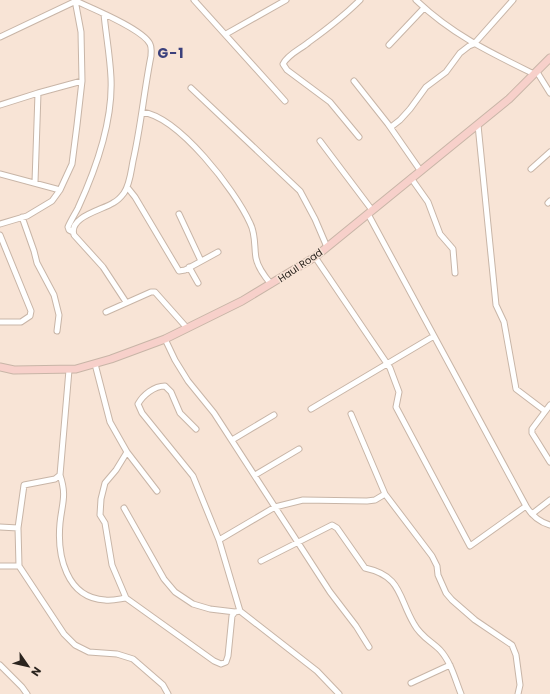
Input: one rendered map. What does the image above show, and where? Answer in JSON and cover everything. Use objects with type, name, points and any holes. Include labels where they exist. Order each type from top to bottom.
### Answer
[{"type":"main road","name":"Haul Road","points":[[0,367],[14,370],[69,370],[95,364],[165,339],[242,301],[315,257],[509,99],[550,58]]},
{"type":"street","points":[[73,232],[79,220],[113,204],[125,192],[137,144],[152,50],[151,44],[148,40],[130,26],[75,0]]},
{"type":"street","points":[[0,37],[75,0]]},
{"type":"street","points":[[0,224],[27,216],[52,201],[60,190],[72,164],[82,81],[81,32],[75,0]]},
{"type":"street","points":[[194,0],[285,101]]},
{"type":"street","points":[[226,34],[286,0]]},
{"type":"street","points":[[359,137],[330,102],[287,70],[283,64],[291,55],[345,14],[360,0]]},
{"type":"street","points":[[416,0],[447,26],[474,44],[536,73],[550,93]]},
{"type":"street","points":[[391,127],[400,120],[426,87],[446,72],[460,53],[468,46],[474,44],[513,0]]},
{"type":"street","points":[[389,45],[424,8]]},
{"type":"street","points":[[104,14],[111,79],[110,102],[105,132],[77,210],[68,227],[69,230],[73,232],[103,267],[126,302]]},
{"type":"street","points":[[0,105],[82,81]]},
{"type":"street","points":[[354,81],[391,127],[420,170]]},
{"type":"street","points":[[191,88],[300,191],[315,219],[327,247]]},
{"type":"street","points":[[34,182],[38,93]]},
{"type":"street","points":[[142,112],[149,113],[167,122],[205,157],[251,224],[256,259],[262,272],[271,284]]},
{"type":"street","points":[[478,125],[496,305],[504,322],[516,389],[545,411]]},
{"type":"street","points":[[320,141],[370,212],[434,336],[526,506],[542,523],[550,525]]},
{"type":"street","points":[[531,169],[550,152]]},
{"type":"street","points":[[0,174],[60,190]]},
{"type":"street","points":[[411,178],[428,202],[440,234],[452,250],[455,273]]},
{"type":"street","points":[[127,187],[135,197],[179,271],[182,271],[218,252]]},
{"type":"street","points":[[179,214],[201,261]]},
{"type":"street","points":[[22,217],[37,263],[54,295],[59,315],[57,331]]},
{"type":"street","points":[[0,235],[31,312],[30,316],[20,322],[0,322]]},
{"type":"street","points":[[315,257],[388,364],[399,392],[396,407],[470,546],[526,506]]},
{"type":"street","points":[[189,267],[198,283]]},
{"type":"street","points":[[106,312],[126,302],[151,292],[155,292],[187,328]]},
{"type":"street","points":[[312,409],[434,336]]},
{"type":"street","points":[[165,339],[175,360],[188,381],[214,413],[330,592],[356,626],[369,647]]},
{"type":"street","points":[[95,364],[110,422],[127,452],[157,491]]},
{"type":"street","points":[[69,370],[60,475],[64,487],[59,544],[66,575],[75,587],[85,595],[105,600],[126,598]]},
{"type":"street","points":[[196,429],[180,413],[171,392],[165,386],[160,386],[142,396],[138,404],[142,414],[193,476],[219,540],[238,611]]},
{"type":"street","points":[[550,405],[532,429],[532,432],[550,462]]},
{"type":"street","points":[[232,440],[274,414]]},
{"type":"street","points":[[351,414],[385,494],[432,556],[446,593],[475,620],[512,645],[516,655],[520,685],[518,694]]},
{"type":"street","points":[[255,475],[299,449]]},
{"type":"street","points":[[127,452],[116,470],[105,483],[101,498],[100,515],[104,523],[112,565],[126,598],[214,662],[221,664],[226,662],[228,656],[232,616],[238,611]]},
{"type":"street","points":[[60,475],[55,479],[24,485],[18,528],[19,566],[64,634],[76,645],[89,652],[117,654],[133,659],[163,685],[168,694]]},
{"type":"street","points":[[219,540],[275,507],[303,500],[367,501],[375,500],[385,494]]},
{"type":"street","points":[[532,514],[550,500]]},
{"type":"street","points":[[124,508],[164,579],[175,592],[193,604],[210,609],[238,611],[317,670],[339,694]]},
{"type":"street","points":[[261,561],[332,526],[337,528],[365,568],[376,570],[387,576],[397,587],[414,625],[423,637],[439,650],[450,665],[461,694]]},
{"type":"street","points":[[0,527],[18,528]]},
{"type":"street","points":[[0,566],[19,566]]},
{"type":"street","points":[[0,665],[27,694]]},
{"type":"street","points":[[411,683],[450,665]]},
{"type":"district","name":"G-1","points":[[171,53]]}]
